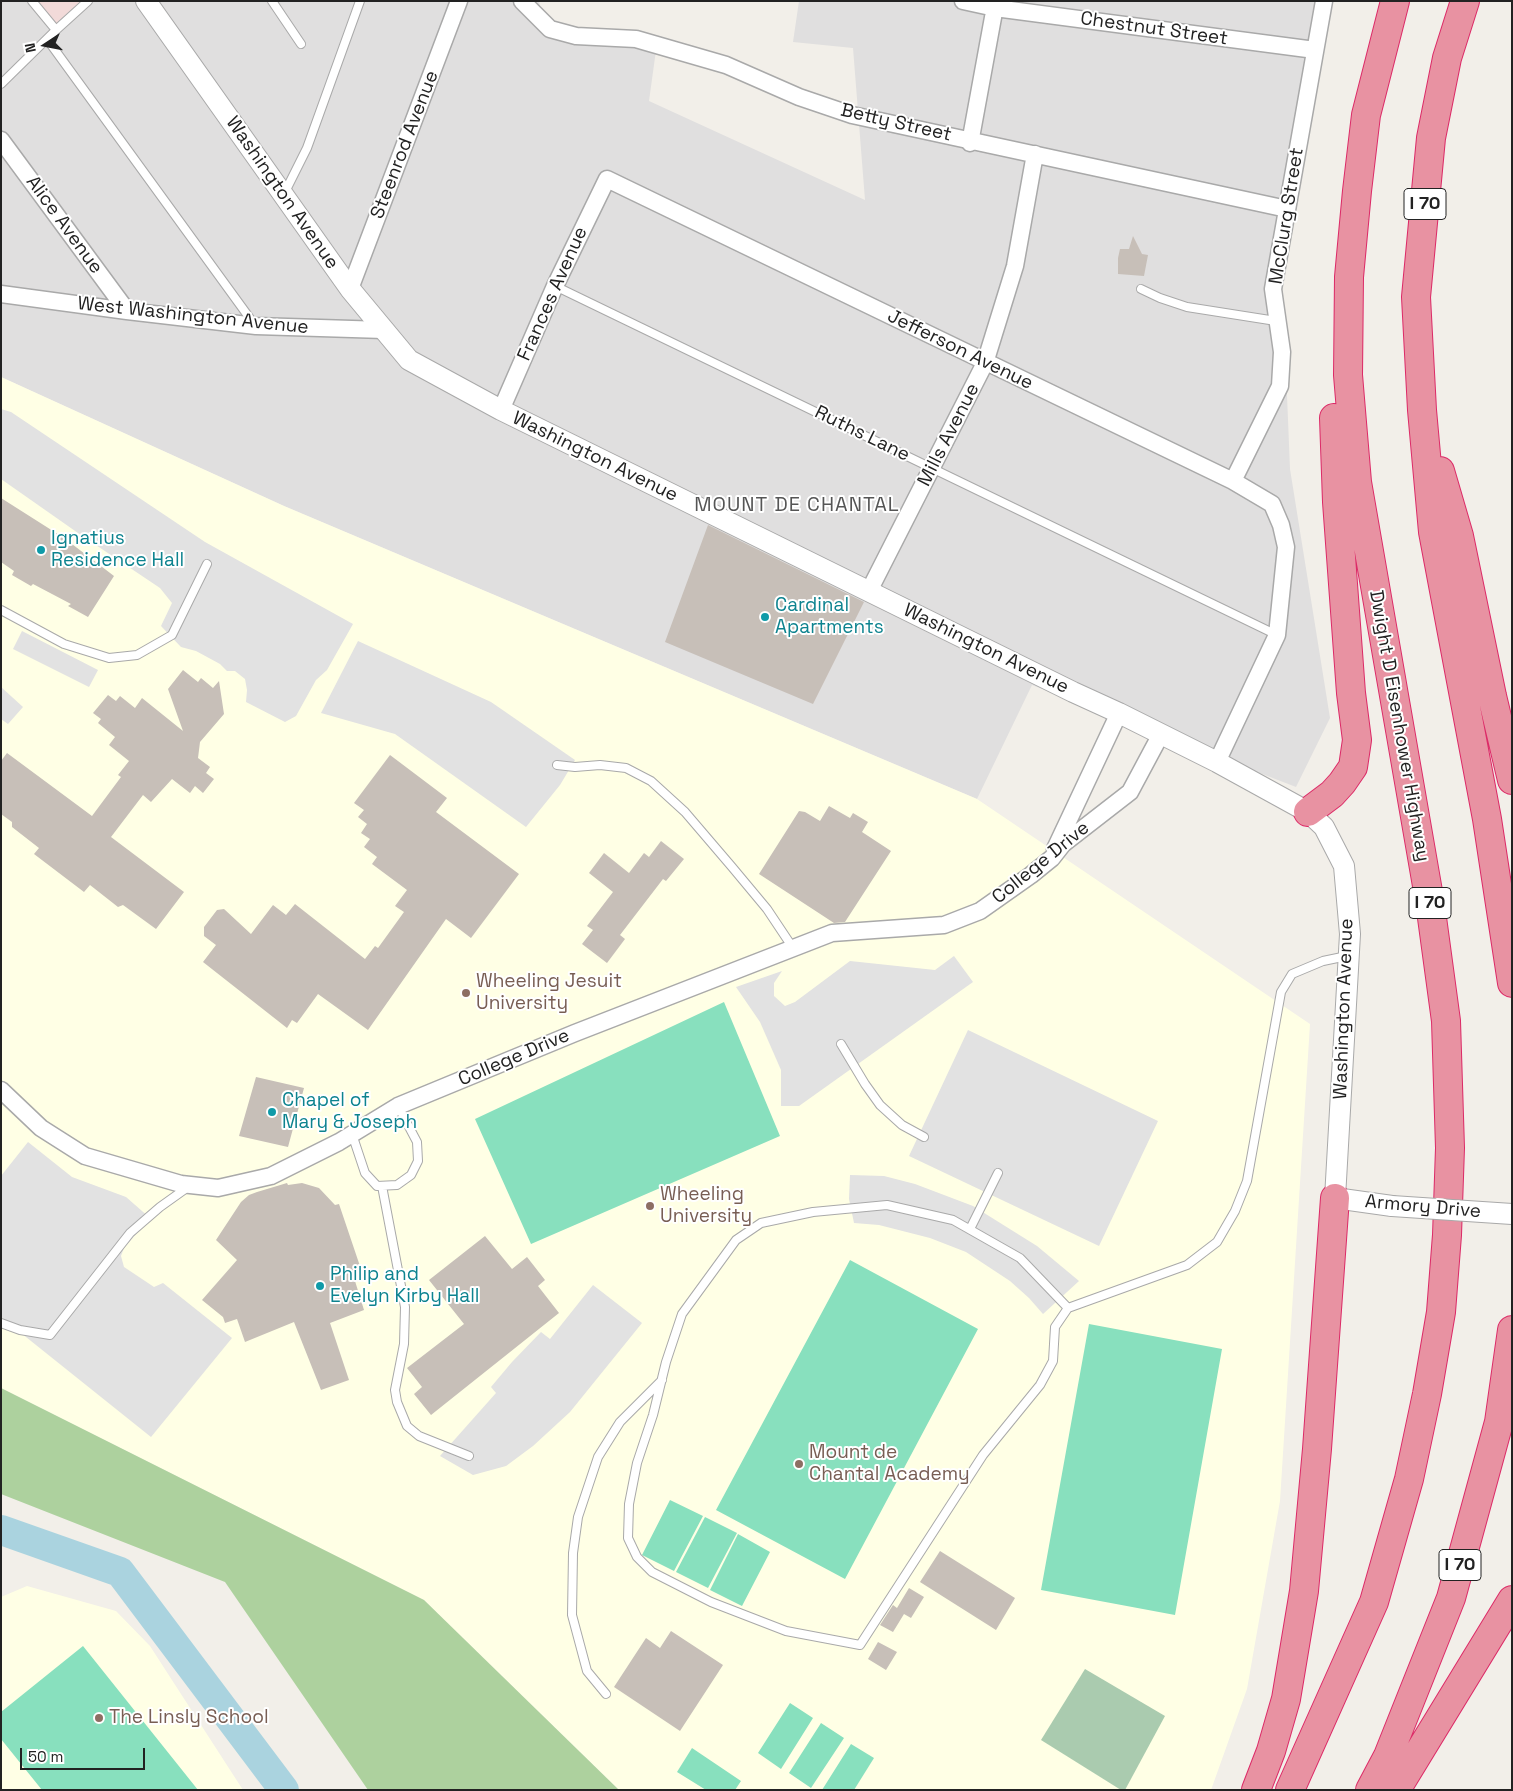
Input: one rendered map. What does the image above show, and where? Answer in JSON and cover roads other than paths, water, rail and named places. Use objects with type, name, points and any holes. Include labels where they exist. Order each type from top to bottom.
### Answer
[{"type":"highway","name":"Dwight D Eisenhower Highway","points":[[1290,1790],[1316,1736],[1374,1602],[1409,1479],[1427,1394],[1441,1312],[1447,1235],[1450,1148],[1446,1021],[1430,903],[1357,482],[1348,375],[1349,277],[1366,115],[1395,1]]},
{"type":"highway","name":"I 70","points":[[1465,1],[1447,58],[1431,138],[1416,297],[1422,410],[1433,532],[1487,819],[1512,982]]},
{"type":"highway","points":[[1308,812],[1332,794],[1353,767],[1357,740],[1351,693],[1333,404],[1349,277]]},
{"type":"highway","points":[[1422,410],[1459,536],[1492,696],[1512,780]]},
{"type":"highway","points":[[1256,1790],[1271,1751],[1286,1699],[1304,1591],[1317,1449],[1335,1198]]},
{"type":"highway","name":"I 70","points":[[1370,1790],[1388,1756],[1451,1598],[1499,1422],[1512,1330]]},
{"type":"highway","points":[[1396,1790],[1512,1600]]},
{"type":"street","name":"Washington Avenue","points":[[146,1],[350,289],[409,360],[501,410],[1217,762],[1308,812],[1324,828],[1344,866],[1350,934],[1335,1198]]},
{"type":"street","name":"Steenrod Avenue","points":[[350,289],[459,1]]},
{"type":"street","name":"Betty Street","points":[[522,1],[550,29],[576,36],[636,39],[726,65],[799,97],[852,115],[1287,209]]},
{"type":"street","name":"Chestnut Street","points":[[963,1],[1315,50]]},
{"type":"street","name":"McClurg Street","points":[[1233,481],[1280,386],[1282,352],[1276,321],[1273,289],[1324,1]]},
{"type":"street","points":[[970,142],[995,4]]},
{"type":"street","name":"Alice Avenue","points":[[1,140],[127,311]]},
{"type":"street","name":"Mills Avenue","points":[[869,591],[985,362],[1014,266],[1035,154]]},
{"type":"street","name":"Jefferson Avenue","points":[[607,180],[1233,481],[1272,504],[1281,525],[1286,547],[1278,635]]},
{"type":"street","name":"Frances Avenue","points":[[501,410],[554,286],[607,180]]},
{"type":"street","name":"West Washington Avenue","points":[[1,294],[256,326],[384,330]]},
{"type":"street","points":[[1217,762],[1278,635]]},
{"type":"street","points":[[1052,858],[1118,713]]},
{"type":"street","name":"College Drive","points":[[1,1090],[41,1128],[84,1156],[180,1184],[218,1188],[271,1176],[352,1134],[398,1106],[575,1033],[832,933],[944,925],[980,911],[1031,875],[1052,858],[1063,844],[1130,792],[1161,734]]},
{"type":"street","name":"Armory Drive","points":[[1335,1198],[1392,1206],[1512,1214]]},
{"type":"lane","points":[[32,1],[56,30]]},
{"type":"lane","points":[[1,84],[88,1]]},
{"type":"lane","points":[[272,1],[301,44]]},
{"type":"lane","points":[[284,196],[307,148],[360,1]]},
{"type":"lane","points":[[47,39],[256,326]]},
{"type":"lane","name":"Ruths Lane","points":[[554,286],[1278,635]]},
{"type":"lane","points":[[1141,289],[1187,307],[1276,321]]},
{"type":"lane","points":[[1,610],[64,644],[109,658],[137,655],[172,635],[207,564]]},
{"type":"lane","points":[[557,765],[574,767],[600,765],[626,768],[651,781],[685,812],[732,867],[767,909],[793,948]]},
{"type":"lane","points":[[1068,1308],[1020,1258],[954,1220],[887,1205],[813,1212],[761,1224],[736,1240],[682,1314],[637,1463],[629,1504],[628,1538],[637,1557],[652,1572],[710,1602],[786,1631],[860,1644],[983,1455],[1040,1385],[1052,1361],[1055,1326],[1068,1308],[1187,1265],[1217,1242],[1236,1211],[1247,1181],[1281,992],[1292,974],[1323,961],[1349,956]]},
{"type":"lane","points":[[841,1044],[864,1084],[880,1105],[902,1125],[924,1137]]},
{"type":"lane","points":[[352,1134],[365,1173],[376,1186],[397,1185],[411,1175],[418,1161],[416,1142],[398,1106]]},
{"type":"lane","points":[[970,1229],[998,1172]]},
{"type":"lane","points":[[1,1323],[20,1330],[50,1335],[130,1234],[160,1207],[190,1185]]},
{"type":"lane","points":[[382,1186],[405,1307],[404,1344],[395,1390],[397,1402],[407,1426],[419,1436],[469,1456]]},
{"type":"lane","points":[[606,1694],[587,1671],[572,1616],[573,1553],[578,1517],[598,1457],[620,1422],[662,1380]]},
{"type":"waterway","points":[[1,1530],[120,1572],[284,1790]]},
{"type":"place","name":"Ignatius Residence Hall","points":[[41,550]]},
{"type":"place","name":"Cardinal Apartments","points":[[765,617]]},
{"type":"place","name":"Wheeling Jesuit University","points":[[466,993]]},
{"type":"place","name":"Chapel of Mary & Joseph","points":[[272,1112]]},
{"type":"place","name":"Wheeling University","points":[[650,1206]]},
{"type":"place","name":"Philip and Evelyn Kirby Hall","points":[[320,1286]]},
{"type":"place","name":"Mount de Chantal Academy","points":[[799,1464]]},
{"type":"place","name":"The Linsly School","points":[[99,1718]]},
{"type":"district","name":"MOUNT DE CHANTAL","points":[[797,506]]}]
